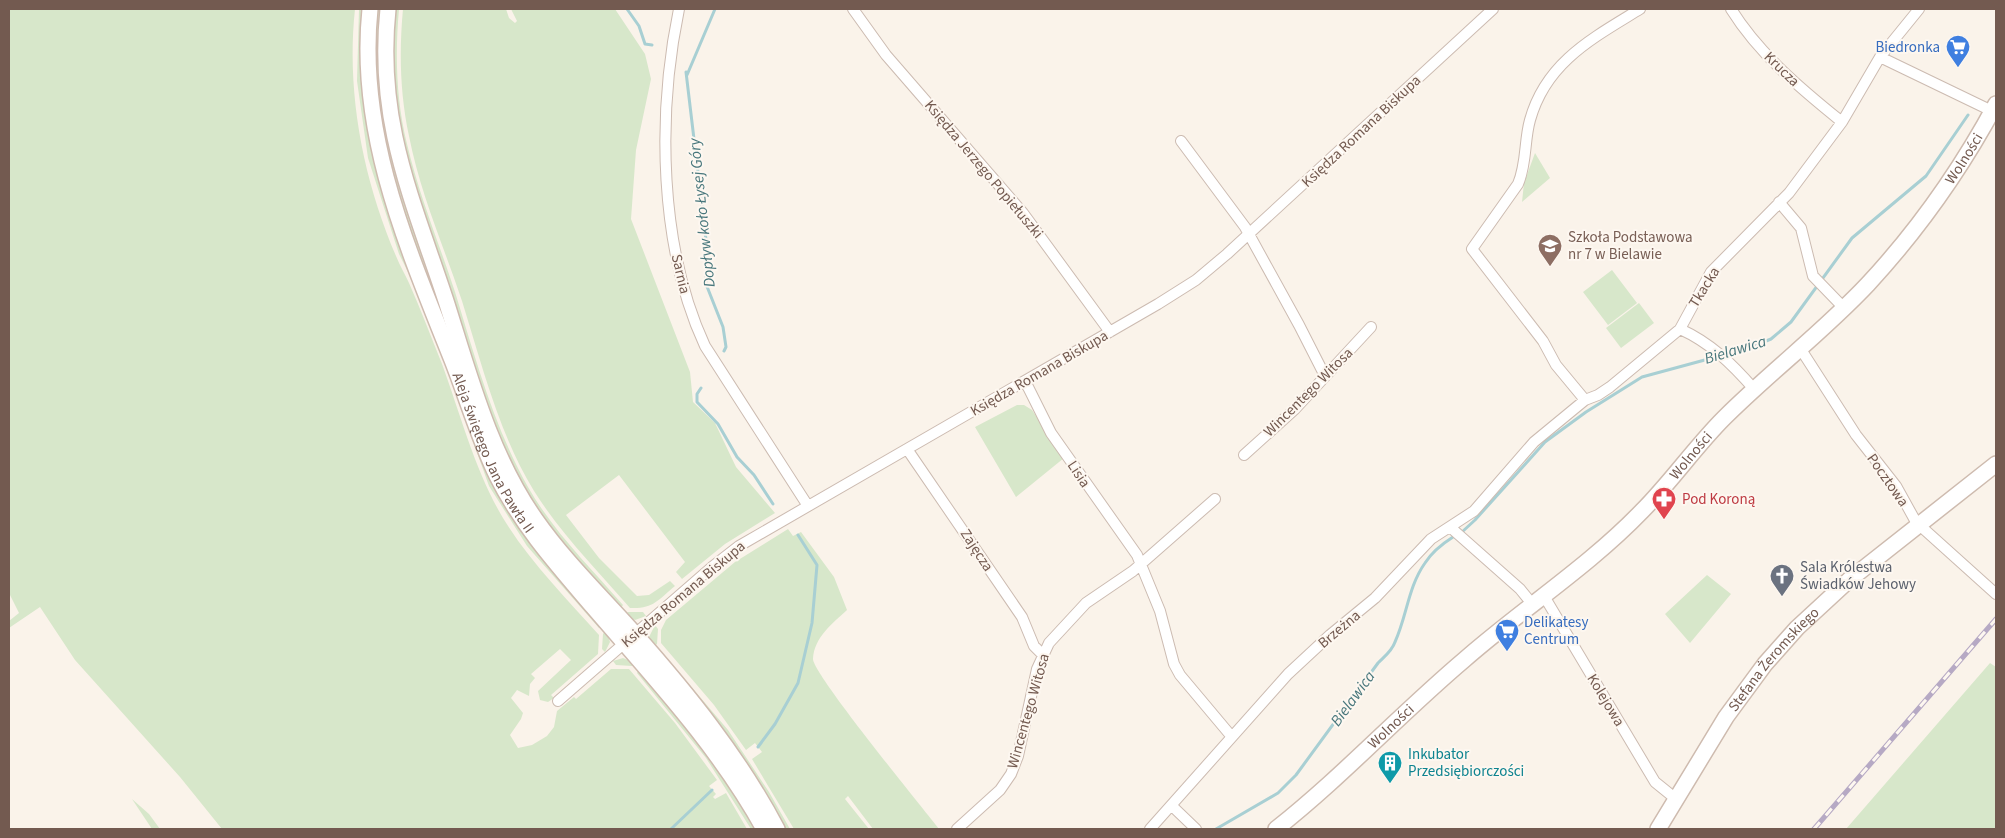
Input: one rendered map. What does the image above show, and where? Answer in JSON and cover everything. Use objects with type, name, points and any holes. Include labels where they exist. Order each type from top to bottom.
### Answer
[{"type":"main road","name":"Aleja świętego Jana Pawła II","points":[[370,9],[368,83],[373,126],[381,163],[412,257],[486,451],[503,488],[531,533],[725,745],[777,829]]},
{"type":"main road","name":"Aleja świętego Jana Pawła II","points":[[388,9],[385,44],[386,87],[398,158],[492,436],[507,471],[535,519],[709,742],[744,794],[764,829]]},
{"type":"main road","name":"Wolności","points":[[1276,829],[1348,768],[1460,663],[1590,559],[1642,511],[1720,422],[1844,308],[1890,260],[1926,215],[1965,158],[1994,107]]},
{"type":"main road","name":"Stefana Żeromskiego","points":[[1658,829],[1726,717],[1787,638],[1839,588],[1996,464]]},
{"type":"street","name":"Sarnia","points":[[679,9],[671,59],[666,159],[675,256],[680,276],[696,328],[705,346],[808,506]]},
{"type":"street","name":"Księdza Jerzego Popiełuszki","points":[[854,9],[886,54],[1023,213],[1110,332]]},
{"type":"street","name":"Księdza Romana Biskupa","points":[[558,701],[722,559],[753,537],[1110,332],[1190,283],[1249,234],[1493,9]]},
{"type":"street","points":[[1586,400],[1556,365],[1543,341],[1472,249],[1518,184],[1523,172],[1529,121],[1546,84],[1563,62],[1582,45],[1640,9]]},
{"type":"street","name":"Krucza","points":[[1731,9],[1751,37],[1775,63],[1842,122]]},
{"type":"street","name":"Tkacka","points":[[1450,526],[1474,511],[1534,442],[1586,400],[1610,387],[1680,329],[1711,272],[1789,193],[1842,122],[1880,57],[1919,9]]},
{"type":"street","points":[[1880,57],[1994,107]]},
{"type":"street","points":[[1181,142],[1249,234],[1304,332],[1325,376]]},
{"type":"street","points":[[1779,202],[1801,228],[1813,276],[1844,308]]},
{"type":"street","name":"Wincentego Witosa","points":[[1244,455],[1295,409],[1371,327]]},
{"type":"street","points":[[1680,329],[1728,359],[1754,389]]},
{"type":"street","name":"Pocztowa","points":[[1800,348],[1856,435],[1896,486],[1919,525],[1996,594]]},
{"type":"street","name":"Lisia","points":[[1025,381],[1051,433],[1140,564]]},
{"type":"street","name":"Zajęcza","points":[[907,449],[1022,617],[1034,646],[1042,654]]},
{"type":"street","name":"Wincentego Witosa","points":[[958,829],[1000,790],[1011,774],[1018,756],[1042,654],[1052,640],[1086,603],[1140,564],[1215,499]]},
{"type":"street","name":"Kolejowa","points":[[1450,526],[1520,589],[1538,601],[1655,782],[1676,799]]},
{"type":"street","name":"Brzeżna","points":[[1150,829],[1288,674],[1330,634],[1375,598],[1431,538],[1450,526]]},
{"type":"street","points":[[1140,564],[1160,611],[1174,664],[1180,675],[1232,737]]},
{"type":"street","points":[[1172,806],[1196,829]]},
{"type":"green space","points":[[9,9],[355,9],[353,72],[355,103],[366,166],[384,227],[418,303],[442,364],[476,462],[493,500],[524,549],[548,579],[599,635],[598,654],[551,695],[554,698],[548,702],[540,700],[538,691],[571,660],[560,649],[531,674],[535,678],[530,684],[529,696],[517,690],[511,698],[523,713],[510,735],[518,748],[532,745],[547,736],[554,727],[557,711],[574,697],[576,699],[611,669],[629,669],[675,723],[717,780],[709,786],[716,794],[713,797],[715,799],[726,793],[747,829],[222,829],[180,777],[75,660],[40,607],[9,628],[9,621],[19,613],[9,593]]},
{"type":"green space","points":[[359,9],[364,9],[361,62],[363,97],[372,155],[384,195],[431,325],[602,625],[599,628],[527,546],[489,486],[446,366],[412,280],[399,254],[368,158],[357,81]]},
{"type":"green space","points":[[376,9],[382,9],[385,127],[391,154],[445,325],[410,235],[383,141],[377,109],[373,69]]},
{"type":"green space","points":[[395,9],[399,9],[397,77],[407,144],[423,200],[495,416],[516,464],[538,503],[572,548],[623,605],[620,609],[545,522],[517,477],[494,424],[403,150],[392,65]]},
{"type":"green space","points":[[403,9],[506,9],[509,18],[515,23],[517,21],[511,9],[615,9],[645,54],[651,79],[636,150],[631,219],[690,372],[693,402],[715,423],[736,467],[775,513],[725,544],[682,579],[676,572],[685,562],[619,475],[566,515],[599,558],[637,596],[649,595],[670,581],[675,586],[650,605],[630,608],[556,522],[534,491],[501,423],[462,301],[419,178],[414,157],[402,89],[401,41]]},
{"type":"green space","points":[[1535,153],[1550,178],[1522,202],[1524,183]]},
{"type":"green space","points":[[1612,270],[1637,303],[1608,325],[1583,292]]},
{"type":"green space","points":[[1639,303],[1654,323],[1621,348],[1606,328]]},
{"type":"green space","points":[[1017,405],[1024,405],[1032,410],[1064,458],[1016,497],[975,427]]},
{"type":"green space","points":[[788,529],[793,536],[801,532],[834,577],[847,610],[830,625],[817,644],[813,659],[818,670],[848,714],[939,829],[873,829],[848,796],[845,799],[869,829],[794,829],[752,759],[762,752],[755,743],[746,750],[714,705],[661,643],[661,630],[666,620],[735,562]]},
{"type":"green space","points":[[1707,575],[1731,594],[1690,643],[1665,614]]},
{"type":"green space","points":[[628,612],[643,612],[646,616],[635,620],[625,615]]},
{"type":"green space","points":[[655,625],[658,629],[657,644],[653,647],[649,637]]},
{"type":"green space","points":[[606,630],[610,642],[605,652],[602,649],[603,634]]},
{"type":"green space","points":[[660,650],[728,730],[769,792],[790,829],[784,829],[658,653]]},
{"type":"green space","points":[[623,658],[635,663],[632,666],[616,665],[613,661]]},
{"type":"green space","points":[[1990,663],[1996,667],[1996,829],[1846,829]]},
{"type":"green space","points":[[640,668],[704,747],[757,829],[751,829],[706,758],[637,673]]},
{"type":"green space","points":[[132,799],[149,814],[160,829],[152,829]]},
{"type":"waterway","name":"Dopływ koło Łysej Góry","points":[[627,9],[639,26],[645,44],[652,45]]},
{"type":"waterway","points":[[687,75],[715,9]]},
{"type":"waterway","name":"Dopływ koło Łysej Góry","points":[[686,72],[706,240],[706,284],[723,327],[726,347],[724,351]]},
{"type":"waterway","name":"Bielawica","points":[[1462,532],[1545,442],[1586,412],[1642,377],[1749,348],[1771,339],[1791,322],[1852,238],[1926,176],[1968,115]]},
{"type":"waterway","name":"Dopływ koło Łysej Góry","points":[[701,388],[697,394],[697,402],[718,424],[737,457],[754,475],[773,504]]},
{"type":"waterway","name":"Dopływ koło Łysej Góry","points":[[758,747],[775,724],[798,683],[812,623],[817,565],[798,535]]},
{"type":"waterway","name":"Bielawica","points":[[1216,829],[1278,793],[1296,775],[1378,663],[1392,648],[1419,572],[1434,552],[1453,537]]},
{"type":"waterway","name":"Dopływ koło Łysej Góry","points":[[671,829],[712,790]]},
{"type":"railway","points":[[1814,829],[1996,619]]},
{"type":"place","name":"Biedronka","points":[[1958,68]]},
{"type":"place","name":"Szkoła Podstawowa nr 7 w Bielawie","points":[[1550,267]]},
{"type":"place","name":"Pod Koroną","points":[[1664,520]]},
{"type":"place","name":"Sala Królestwa Świadków Jehowy","points":[[1782,597]]},
{"type":"place","name":"Delikatesy Centrum","points":[[1507,652]]},
{"type":"place","name":"Inkubator Przedsiębiorczości","points":[[1390,784]]}]
